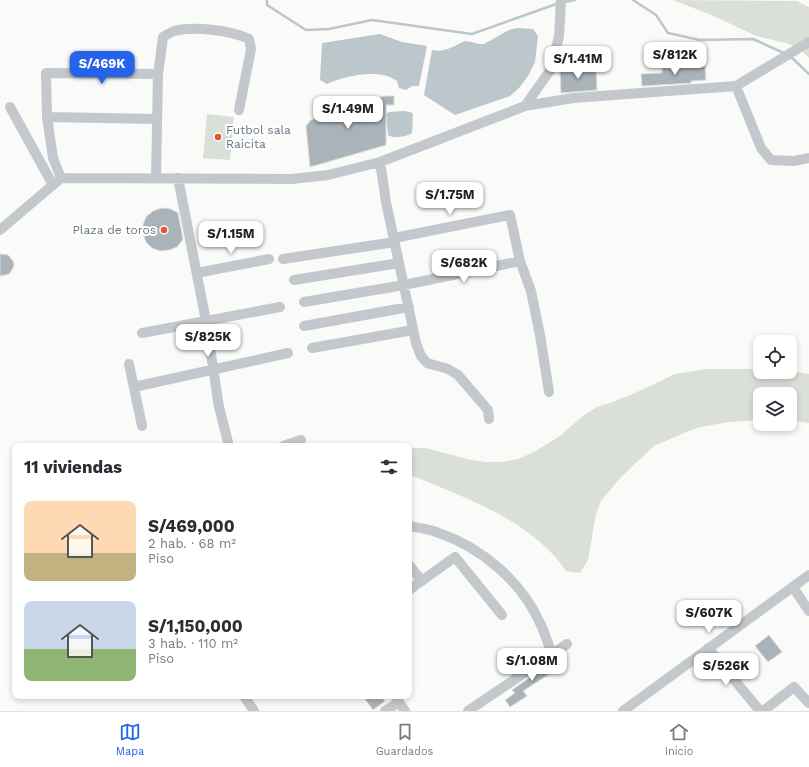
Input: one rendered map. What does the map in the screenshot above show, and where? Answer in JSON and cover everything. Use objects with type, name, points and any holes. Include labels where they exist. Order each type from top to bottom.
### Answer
[{"type":"street","points":[[525,106],[552,69],[559,36],[561,0]]},
{"type":"street","points":[[156,177],[158,74],[163,37],[172,32],[193,28],[239,35],[249,39],[251,49],[239,110]]},
{"type":"street","points":[[2,223],[57,181],[156,177],[292,179],[328,176],[380,162],[525,106],[573,98],[736,86],[809,42]]},
{"type":"street","points":[[57,181],[47,117],[46,73],[158,74]]},
{"type":"street","points":[[736,86],[761,148],[771,160],[794,161],[809,158]]},
{"type":"street","points":[[10,107],[57,181]]},
{"type":"street","points":[[47,117],[157,119]]},
{"type":"street","points":[[380,162],[386,202],[408,307],[421,356],[426,363],[448,369],[458,376],[488,410],[489,419]]},
{"type":"street","points":[[178,178],[206,321],[212,369],[219,407],[228,443]]},
{"type":"street","points":[[283,259],[394,240],[510,215],[520,261],[531,291],[549,392]]},
{"type":"street","points":[[197,274],[269,258]]},
{"type":"street","points":[[304,302],[404,285],[520,261]]},
{"type":"street","points":[[294,280],[399,263]]},
{"type":"street","points":[[142,333],[280,307]]},
{"type":"street","points":[[304,326],[408,307]]},
{"type":"street","points":[[312,348],[413,330]]},
{"type":"street","points":[[134,386],[288,353]]},
{"type":"street","points":[[129,364],[142,426]]},
{"type":"street","points":[[292,443],[302,440]]},
{"type":"street","points":[[412,527],[438,533],[470,547],[498,567],[522,592],[540,622],[552,654]]},
{"type":"street","points":[[412,588],[455,557],[502,615]]},
{"type":"street","points":[[412,569],[422,581]]},
{"type":"street","points":[[623,711],[809,575]]},
{"type":"street","points":[[792,587],[809,611]]},
{"type":"street","points":[[468,711],[567,644]]},
{"type":"street","points":[[708,648],[762,711],[794,687],[809,703]]},
{"type":"street","points":[[246,699],[254,711]]},
{"type":"street","points":[[385,711],[397,699],[405,711]]},
{"type":"shaded area","points":[[673,0],[797,1],[809,7],[809,58],[799,48],[786,43],[756,36],[714,16]]},
{"type":"shaded area","points":[[517,28],[533,29],[538,36],[535,62],[528,76],[519,88],[510,96],[455,115],[424,95],[432,50],[445,50],[465,41],[484,44],[509,30]]},
{"type":"shaded area","points":[[380,34],[402,42],[427,46],[419,86],[412,86],[406,90],[399,88],[397,81],[390,77],[372,74],[343,78],[327,84],[320,80],[322,43]]},
{"type":"shaded area","points":[[404,111],[413,114],[412,133],[407,136],[400,137],[388,135],[386,114],[389,112]]},
{"type":"shaded area","name":"Futbol sala Raicita","points":[[207,114],[234,117],[230,160],[203,158]]},
{"type":"shaded area","points":[[707,369],[753,369],[753,379],[797,379],[797,372],[809,374],[809,423],[797,421],[797,387],[753,387],[753,420],[729,422],[700,427],[654,446],[621,477],[601,501],[596,514],[588,560],[580,573],[566,571],[536,538],[518,525],[457,494],[412,476],[412,448],[425,448],[471,460],[486,462],[503,462],[518,459],[534,452],[560,436],[584,415],[597,407],[644,389],[675,374]]},
{"type":"building","points":[[705,66],[706,80],[691,81],[691,83],[642,86],[641,74],[662,73],[662,68]]},
{"type":"building","points":[[596,68],[597,90],[561,93],[560,70]]},
{"type":"building","points":[[385,96],[394,96],[394,105],[386,105],[386,145],[310,167],[306,126],[311,120],[320,117],[335,106]]},
{"type":"building","name":"Plaza de toros","points":[[162,208],[171,209],[178,213],[183,239],[177,247],[160,251],[152,248],[146,242],[143,234],[143,225],[146,217],[153,211]]},
{"type":"building","points":[[0,254],[8,255],[14,264],[9,274],[0,276]]},
{"type":"building","points":[[769,635],[782,652],[768,662],[755,646]]},
{"type":"building","points":[[563,654],[565,656],[552,669],[554,671],[523,691],[527,696],[510,707],[505,700],[515,693],[512,690]]},
{"type":"building","points":[[365,699],[383,699],[385,701],[373,710]]},
{"type":"waterway","points":[[267,0],[267,5],[306,30],[329,29],[372,20],[472,34],[559,3]]},
{"type":"waterway","points":[[564,2],[575,0]]},
{"type":"waterway","points":[[633,0],[656,15],[668,33],[700,40],[753,39],[784,53]]},
{"type":"waterway","points":[[790,56],[809,74]]},
{"type":"place","name":"Futbol sala Raicita","points":[[218,137]]},
{"type":"place","name":"Plaza de toros","points":[[164,230]]}]
